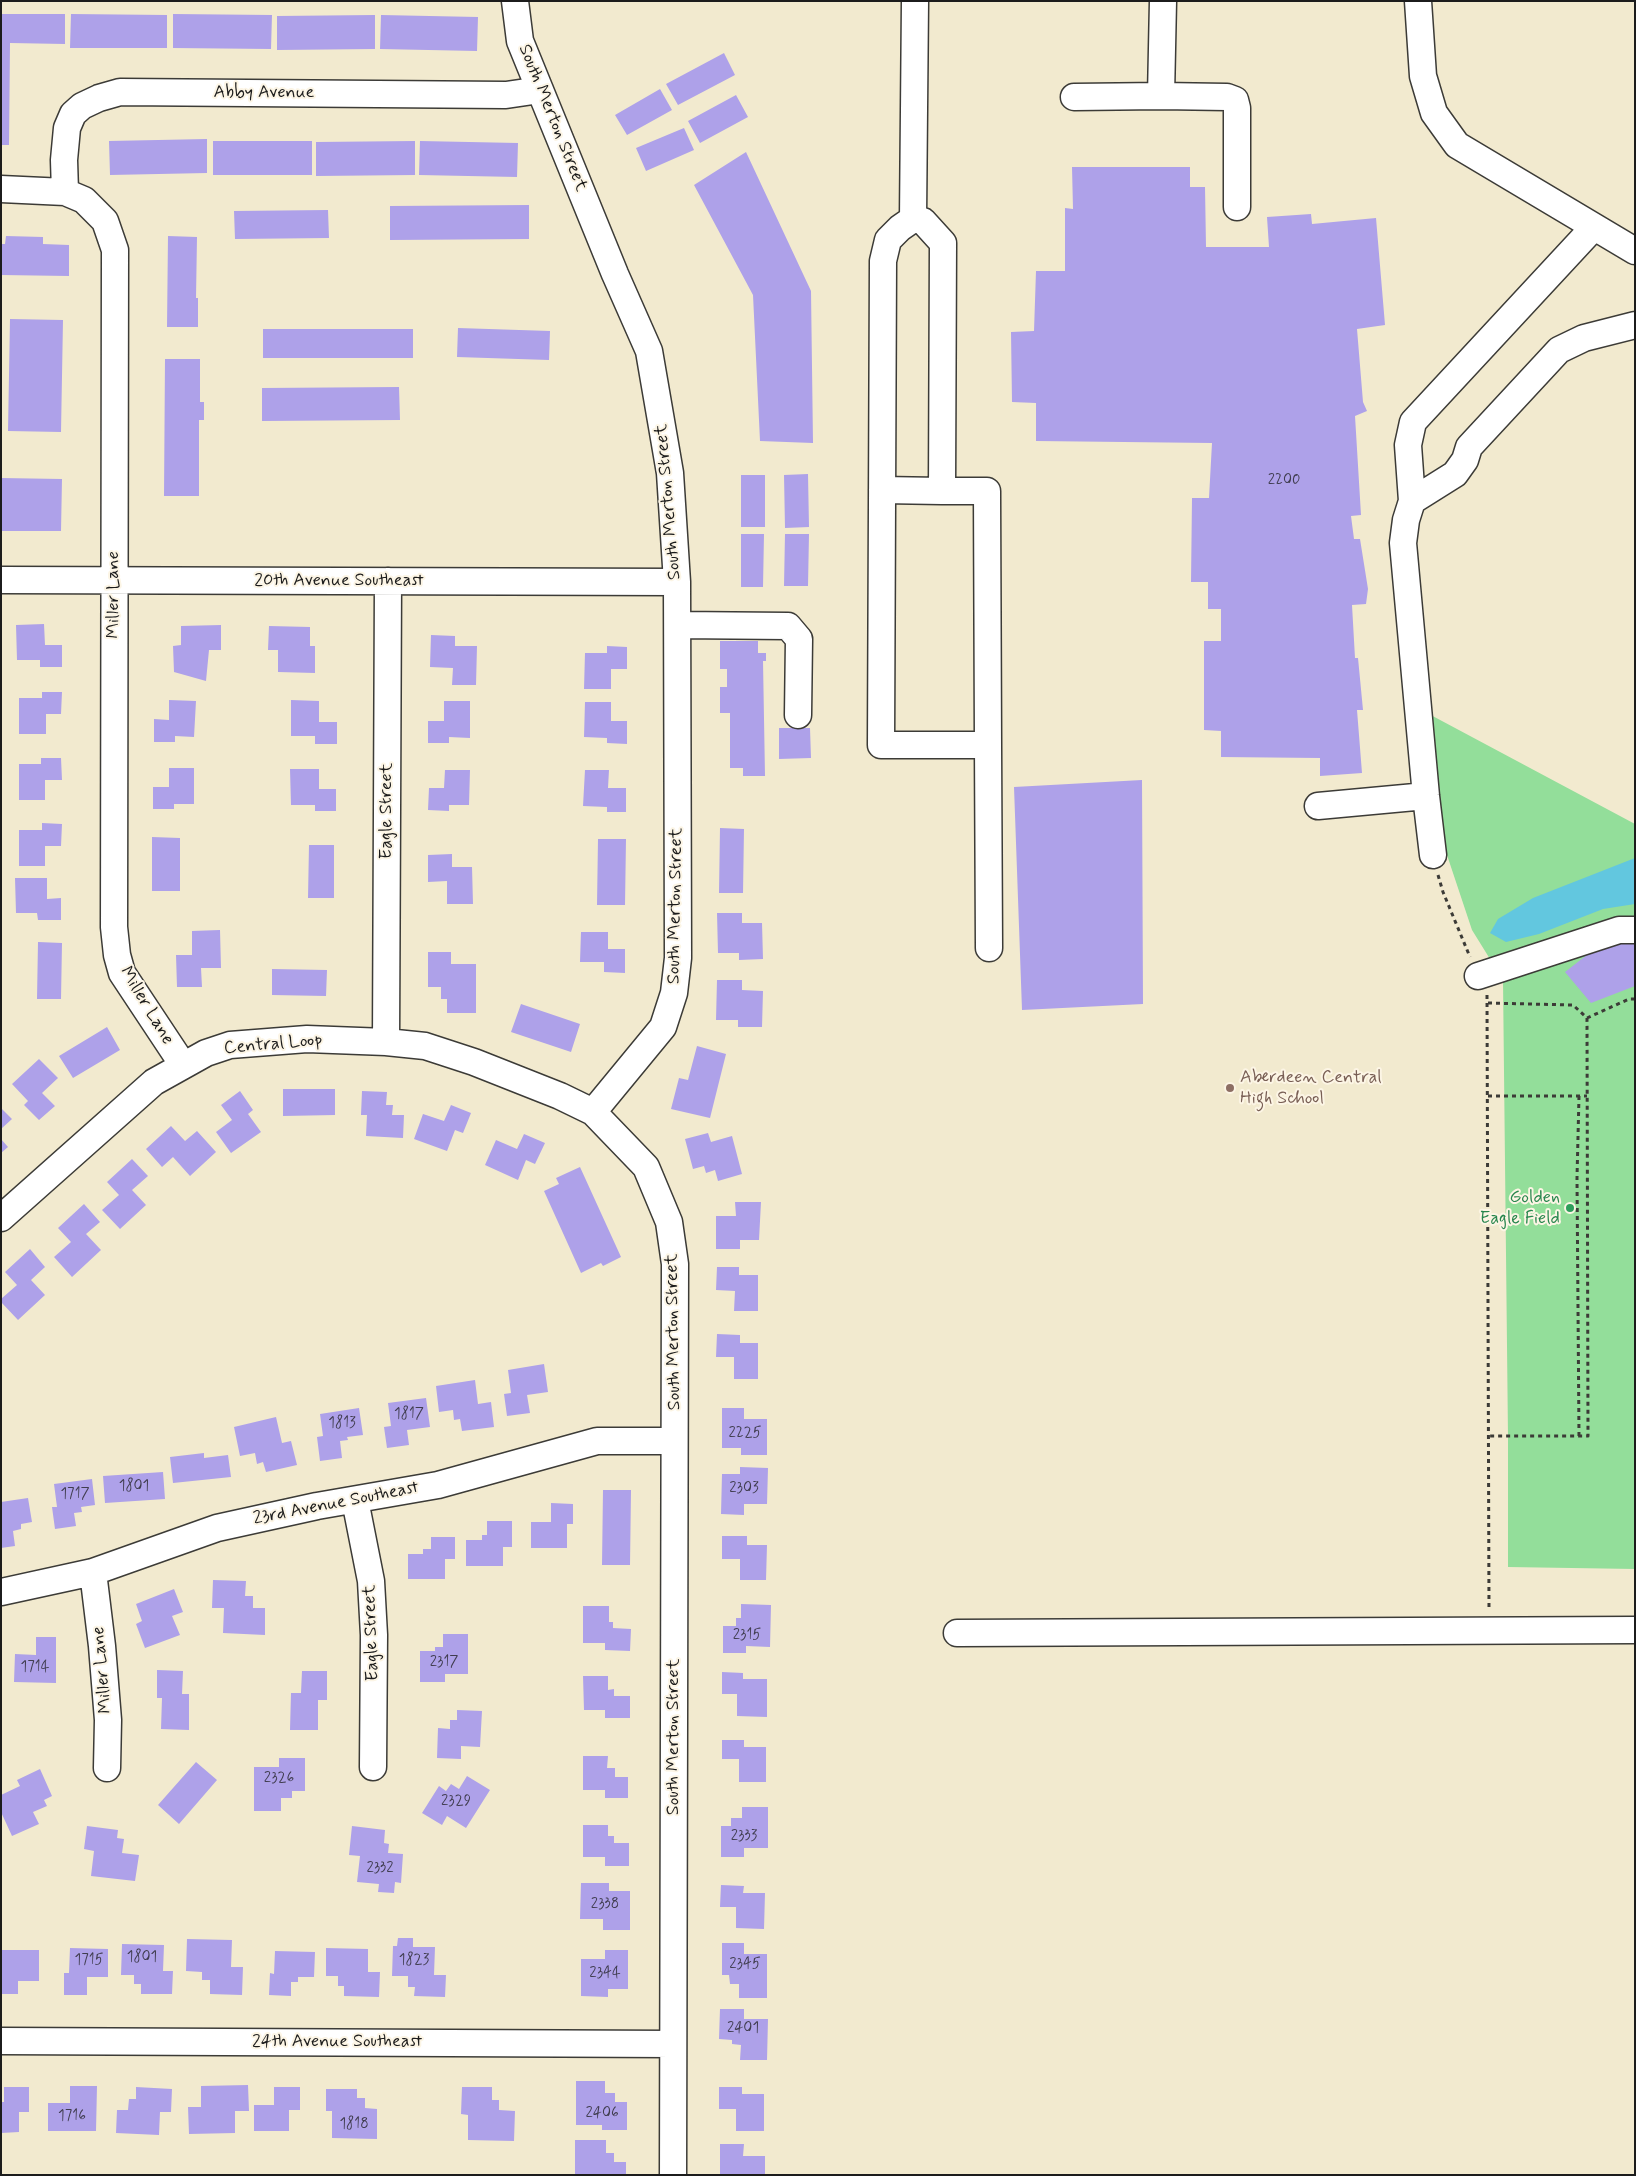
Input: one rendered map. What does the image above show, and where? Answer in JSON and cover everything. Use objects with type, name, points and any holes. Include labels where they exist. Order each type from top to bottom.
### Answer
[{"type":"street","name":"South Merton Street","points":[[515,1],[520,41],[649,351],[670,473],[678,625],[678,958],[674,993],[663,1027],[592,1112],[646,1167],[670,1222],[675,1264],[673,2175]]},
{"type":"street","points":[[913,219],[915,1]]},
{"type":"street","points":[[1161,96],[1163,1]]},
{"type":"street","points":[[1418,1],[1424,76],[1434,113],[1457,145],[1593,228],[1635,251]]},
{"type":"street","name":"Abby Avenue","points":[[65,192],[64,160],[68,128],[73,114],[82,106],[98,98],[120,92],[506,95],[540,90]]},
{"type":"street","points":[[1074,96],[1226,97],[1235,100],[1237,108],[1237,207]]},
{"type":"street","name":"Miller Lane","points":[[1,189],[65,192],[84,200],[105,221],[115,250],[114,927],[117,954],[122,973],[183,1065]]},
{"type":"street","points":[[942,490],[943,243],[923,221],[913,219],[888,240],[883,260],[880,745],[988,745]]},
{"type":"street","points":[[1433,855],[1426,796],[1404,543],[1406,520],[1412,501],[1408,444],[1413,422],[1593,228]]},
{"type":"street","points":[[1412,501],[1455,474],[1465,460],[1469,447],[1559,350],[1584,338],[1635,325]]},
{"type":"street","points":[[882,490],[987,490],[989,948]]},
{"type":"street","name":"20th Avenue Southeast","points":[[1,580],[677,582]]},
{"type":"street","name":"Eagle Street","points":[[386,1042],[388,581]]},
{"type":"street","points":[[678,625],[788,626],[799,639],[798,715]]},
{"type":"street","points":[[1318,806],[1426,796]]},
{"type":"street","points":[[1478,976],[1619,930],[1635,930]]},
{"type":"street","name":"Central Loop","points":[[1,1218],[154,1082],[206,1053],[230,1045],[307,1040],[386,1042],[425,1046],[474,1062],[560,1096],[592,1112]]},
{"type":"street","name":"23rd Avenue Southeast","points":[[1,1592],[93,1572],[217,1528],[316,1506],[438,1485],[597,1440],[674,1441]]},
{"type":"street","name":"Eagle Street","points":[[355,1500],[371,1581],[374,1635],[373,1766]]},
{"type":"street","name":"Miller Lane","points":[[93,1572],[102,1646],[107,1711],[108,1768]]},
{"type":"street","points":[[957,1633],[1635,1630]]},
{"type":"street","name":"24th Avenue Southeast","points":[[1,2041],[673,2044]]},
{"type":"path","points":[[1433,855],[1443,892],[1478,976],[1488,995],[1489,1631]]},
{"type":"path","points":[[1587,1018],[1629,999],[1635,999]]},
{"type":"path","points":[[1488,1003],[1574,1005],[1587,1018],[1588,1436],[1488,1436]]},
{"type":"path","points":[[1488,1096],[1587,1096]]},
{"type":"path","points":[[1579,1096],[1577,1178],[1579,1436]]},
{"type":"green space","name":"Golden Eagle Field","points":[[1427,713],[1635,824],[1635,1569],[1508,1567],[1503,980],[1472,930],[1447,855]]},
{"type":"water","points":[[1635,858],[1635,904],[1603,909],[1539,934],[1506,942],[1490,933],[1498,919],[1533,898]]},
{"type":"building","points":[[1,14],[65,14],[65,44],[10,43],[9,145],[1,145]]},
{"type":"building","points":[[71,14],[167,15],[167,48],[70,48]]},
{"type":"building","points":[[173,14],[272,15],[271,49],[173,48]]},
{"type":"building","points":[[375,15],[375,49],[277,50],[277,16]]},
{"type":"building","points":[[381,15],[478,17],[477,51],[380,49]]},
{"type":"building","points":[[724,53],[735,75],[678,105],[666,84]]},
{"type":"building","points":[[660,89],[672,110],[627,135],[615,115]]},
{"type":"building","points":[[736,95],[748,117],[700,143],[688,121]]},
{"type":"building","points":[[684,128],[694,150],[646,171],[636,148]]},
{"type":"building","points":[[207,139],[207,173],[110,175],[109,141]]},
{"type":"building","points":[[213,141],[312,141],[312,175],[213,175]]},
{"type":"building","points":[[415,141],[415,175],[316,176],[316,142]]},
{"type":"building","points":[[420,141],[518,143],[517,177],[419,175]]},
{"type":"building","points":[[746,152],[811,291],[813,443],[760,441],[753,295],[694,185]]},
{"type":"building","points":[[1072,167],[1190,167],[1190,187],[1205,187],[1206,247],[1269,247],[1267,217],[1311,214],[1312,224],[1376,218],[1385,325],[1357,329],[1363,402],[1367,411],[1355,416],[1361,515],[1351,516],[1354,539],[1360,539],[1368,589],[1366,604],[1352,605],[1355,658],[1358,658],[1363,710],[1357,710],[1362,773],[1320,776],[1320,758],[1221,757],[1221,731],[1204,730],[1204,641],[1221,641],[1221,609],[1208,609],[1208,582],[1191,582],[1192,498],[1209,498],[1212,443],[1036,441],[1036,403],[1012,402],[1011,332],[1034,331],[1036,271],[1065,271],[1065,208],[1073,209]]},
{"type":"building","points":[[529,205],[529,239],[390,240],[390,206]]},
{"type":"building","points":[[328,210],[329,238],[235,239],[234,211]]},
{"type":"building","points":[[6,236],[43,237],[43,244],[69,245],[69,276],[1,275],[1,244],[5,244]]},
{"type":"building","points":[[168,236],[197,237],[196,298],[198,298],[198,327],[167,327]]},
{"type":"building","points":[[10,319],[63,320],[61,432],[8,431]]},
{"type":"building","points":[[458,328],[550,331],[549,360],[457,357]]},
{"type":"building","points":[[263,329],[413,329],[413,358],[263,358]]},
{"type":"building","points":[[165,359],[200,359],[200,402],[204,402],[204,420],[199,420],[199,496],[164,496]]},
{"type":"building","points":[[399,387],[400,420],[262,421],[262,388]]},
{"type":"building","points":[[808,474],[809,527],[785,528],[784,475]]},
{"type":"building","points":[[741,475],[765,475],[765,527],[741,527]]},
{"type":"building","points":[[1,478],[62,479],[61,531],[1,531]]},
{"type":"building","points":[[741,534],[764,534],[763,587],[741,587]]},
{"type":"building","points":[[785,534],[809,534],[808,586],[784,586]]},
{"type":"building","points":[[44,624],[45,645],[62,645],[62,667],[40,667],[40,660],[17,660],[16,625]]},
{"type":"building","points":[[221,625],[221,650],[209,650],[206,681],[174,672],[173,646],[181,645],[181,626]]},
{"type":"building","points":[[269,626],[310,627],[310,646],[315,646],[315,673],[278,672],[278,650],[268,650]]},
{"type":"building","points":[[431,635],[455,636],[455,646],[477,646],[476,685],[452,685],[453,668],[430,667]]},
{"type":"building","points":[[720,641],[758,641],[758,653],[766,653],[766,661],[763,661],[765,776],[743,776],[743,768],[730,768],[730,713],[720,713],[720,687],[727,687],[727,669],[720,669]]},
{"type":"building","points":[[607,646],[627,647],[627,669],[611,669],[611,689],[584,689],[585,653],[607,653]]},
{"type":"building","points":[[42,692],[62,692],[61,714],[46,714],[46,734],[19,734],[19,698],[42,698]]},
{"type":"building","points":[[169,700],[196,701],[194,737],[175,736],[175,742],[154,742],[154,719],[169,720]]},
{"type":"building","points":[[291,700],[319,701],[319,722],[337,722],[337,744],[315,744],[315,736],[291,736]]},
{"type":"building","points":[[444,701],[470,701],[470,738],[449,737],[449,743],[428,743],[428,721],[444,721]]},
{"type":"building","points":[[585,702],[611,702],[611,721],[627,721],[627,744],[607,743],[607,738],[584,737]]},
{"type":"building","points":[[779,728],[810,728],[811,758],[779,759]]},
{"type":"building","points":[[41,758],[61,758],[62,780],[45,780],[45,800],[19,800],[19,764],[41,764]]},
{"type":"building","points":[[169,768],[194,768],[194,804],[174,804],[174,809],[153,809],[153,787],[169,787]]},
{"type":"building","points":[[290,769],[319,769],[319,789],[336,789],[336,811],[315,811],[315,805],[291,805]]},
{"type":"building","points":[[445,770],[470,770],[469,805],[449,805],[449,811],[428,810],[429,788],[444,788]]},
{"type":"building","points":[[585,770],[609,770],[608,788],[626,788],[626,812],[607,812],[607,807],[583,806]]},
{"type":"building","points":[[1142,780],[1143,1004],[1022,1010],[1014,787]]},
{"type":"building","points":[[42,823],[62,824],[61,846],[45,846],[45,866],[19,866],[19,830],[42,830]]},
{"type":"building","points":[[720,828],[744,829],[743,893],[719,893]]},
{"type":"building","points":[[152,837],[180,838],[180,891],[152,891]]},
{"type":"building","points":[[598,839],[626,839],[625,905],[597,905]]},
{"type":"building","points":[[309,845],[334,845],[334,898],[308,898]]},
{"type":"building","points":[[452,854],[452,867],[472,867],[473,904],[447,904],[447,881],[428,882],[428,855]]},
{"type":"building","points":[[15,878],[47,878],[47,899],[61,898],[61,920],[38,920],[37,913],[16,913]]},
{"type":"building","points":[[717,913],[742,913],[742,923],[762,923],[763,959],[739,960],[739,953],[718,953]]},
{"type":"building","points":[[220,930],[221,968],[201,968],[202,987],[177,987],[176,955],[192,955],[192,931]]},
{"type":"building","points":[[1619,930],[1635,932],[1635,986],[1591,1003],[1565,972]]},
{"type":"building","points":[[581,932],[608,932],[608,949],[625,949],[625,973],[604,972],[604,962],[580,962]]},
{"type":"building","points":[[38,942],[62,943],[61,999],[37,999]]},
{"type":"building","points":[[428,952],[451,952],[451,964],[476,964],[476,1013],[447,1013],[447,999],[441,999],[441,987],[428,987]]},
{"type":"building","points":[[272,969],[327,970],[326,996],[272,995]]},
{"type":"building","points":[[717,980],[742,980],[742,990],[763,991],[762,1027],[738,1027],[738,1020],[716,1020]]},
{"type":"building","points":[[521,1004],[580,1024],[571,1052],[511,1032]]},
{"type":"building","points":[[107,1027],[120,1050],[73,1078],[59,1056]]},
{"type":"building","points":[[697,1046],[726,1054],[710,1118],[671,1109],[679,1078],[688,1080]]},
{"type":"building","points":[[39,1059],[58,1078],[42,1093],[55,1106],[39,1120],[24,1105],[28,1101],[12,1084]]},
{"type":"building","points":[[283,1089],[335,1089],[335,1115],[283,1116]]},
{"type":"building","points":[[240,1091],[253,1110],[248,1114],[261,1132],[231,1153],[216,1132],[232,1120],[221,1105]]},
{"type":"building","points":[[362,1091],[387,1092],[386,1105],[393,1105],[392,1115],[404,1115],[403,1138],[366,1136],[367,1115],[361,1115]]},
{"type":"building","points":[[451,1105],[471,1113],[463,1133],[455,1130],[447,1151],[414,1139],[423,1114],[444,1121]]},
{"type":"building","points":[[1,1108],[12,1119],[1,1129]]},
{"type":"building","points":[[171,1126],[185,1141],[197,1131],[216,1152],[190,1176],[173,1157],[162,1167],[146,1149]]},
{"type":"building","points":[[708,1133],[711,1142],[732,1136],[742,1174],[718,1181],[715,1170],[706,1173],[704,1166],[693,1169],[685,1139]]},
{"type":"building","points":[[524,1134],[545,1143],[535,1164],[526,1160],[518,1180],[485,1165],[496,1140],[517,1149]]},
{"type":"building","points":[[1,1139],[8,1147],[1,1153]]},
{"type":"building","points":[[132,1159],[148,1176],[132,1190],[146,1205],[120,1229],[102,1210],[119,1195],[107,1182]]},
{"type":"building","points":[[580,1167],[621,1257],[603,1266],[601,1263],[581,1273],[544,1191],[559,1184],[556,1178]]},
{"type":"building","points":[[735,1202],[761,1202],[759,1240],[740,1240],[740,1249],[716,1249],[716,1216],[736,1216]]},
{"type":"building","points":[[84,1204],[100,1222],[86,1234],[101,1250],[72,1277],[54,1257],[71,1242],[58,1228]]},
{"type":"building","points":[[30,1249],[45,1267],[31,1280],[45,1295],[18,1320],[1,1302],[1,1299],[17,1285],[5,1272]]},
{"type":"building","points":[[717,1267],[739,1267],[739,1275],[758,1275],[758,1311],[734,1311],[735,1291],[716,1290]]},
{"type":"building","points":[[717,1334],[740,1335],[740,1343],[758,1343],[758,1379],[734,1379],[734,1357],[716,1357]]},
{"type":"building","points":[[544,1364],[548,1392],[527,1395],[530,1413],[507,1416],[504,1394],[511,1393],[508,1370]]},
{"type":"building","points":[[475,1380],[478,1404],[491,1402],[494,1427],[462,1431],[460,1419],[454,1420],[453,1410],[439,1412],[436,1386]]},
{"type":"building","points":[[426,1398],[430,1427],[407,1430],[409,1445],[387,1448],[384,1427],[391,1426],[388,1403]]},
{"type":"building","points":[[359,1408],[363,1435],[347,1437],[348,1440],[340,1441],[342,1458],[320,1461],[317,1437],[323,1436],[320,1414]]},
{"type":"building","points":[[722,1408],[744,1408],[744,1419],[767,1419],[767,1455],[741,1455],[741,1448],[722,1448]]},
{"type":"building","points":[[276,1417],[282,1443],[291,1441],[297,1465],[266,1472],[263,1462],[257,1464],[255,1453],[240,1456],[234,1427]]},
{"type":"building","points":[[204,1453],[204,1458],[228,1455],[231,1477],[173,1483],[170,1457]]},
{"type":"building","points":[[740,1467],[768,1468],[767,1504],[744,1504],[744,1515],[721,1514],[722,1474],[740,1474]]},
{"type":"building","points":[[163,1472],[165,1499],[105,1503],[103,1476]]},
{"type":"building","points":[[92,1479],[95,1505],[81,1507],[82,1512],[74,1513],[76,1526],[55,1529],[52,1507],[57,1507],[54,1484]]},
{"type":"building","points":[[603,1490],[631,1490],[630,1565],[602,1565]]},
{"type":"building","points":[[28,1498],[32,1522],[21,1524],[21,1529],[13,1531],[15,1546],[1,1548],[1,1502]]},
{"type":"building","points":[[551,1503],[573,1504],[573,1524],[567,1524],[567,1548],[531,1548],[531,1522],[551,1522]]},
{"type":"building","points":[[487,1521],[512,1521],[512,1547],[503,1547],[503,1566],[466,1566],[466,1540],[482,1540],[482,1535],[487,1535]]},
{"type":"building","points":[[722,1536],[747,1536],[747,1545],[767,1545],[766,1580],[740,1580],[740,1559],[722,1559]]},
{"type":"building","points":[[431,1537],[455,1537],[455,1559],[445,1559],[445,1579],[408,1579],[408,1554],[423,1554],[423,1549],[431,1549]]},
{"type":"building","points":[[213,1580],[246,1581],[245,1596],[253,1596],[253,1608],[265,1608],[265,1635],[223,1633],[224,1608],[212,1608]]},
{"type":"building","points":[[174,1589],[183,1612],[172,1616],[180,1635],[145,1648],[136,1624],[142,1621],[136,1604]]},
{"type":"building","points":[[741,1604],[771,1605],[770,1647],[746,1646],[746,1653],[723,1653],[723,1626],[736,1626],[736,1618],[741,1618]]},
{"type":"building","points":[[583,1606],[609,1606],[609,1622],[613,1622],[613,1628],[631,1629],[630,1651],[605,1650],[605,1643],[583,1643]]},
{"type":"building","points":[[443,1634],[468,1634],[468,1674],[445,1674],[445,1682],[420,1682],[420,1651],[435,1651],[435,1647],[443,1647]]},
{"type":"building","points":[[36,1637],[56,1637],[56,1683],[14,1682],[15,1654],[36,1655]]},
{"type":"building","points":[[157,1670],[183,1671],[182,1694],[189,1694],[189,1730],[161,1729],[162,1698],[157,1698]]},
{"type":"building","points":[[302,1671],[327,1671],[327,1700],[318,1700],[318,1730],[290,1730],[291,1693],[301,1693]]},
{"type":"building","points":[[722,1672],[743,1673],[743,1679],[767,1679],[767,1717],[737,1716],[737,1694],[722,1694]]},
{"type":"building","points":[[583,1676],[608,1676],[608,1690],[614,1689],[614,1696],[630,1696],[630,1718],[605,1718],[605,1710],[584,1710]]},
{"type":"building","points":[[457,1710],[482,1711],[480,1747],[461,1746],[461,1759],[437,1758],[438,1728],[450,1729],[450,1720],[457,1720]]},
{"type":"building","points":[[722,1740],[744,1740],[744,1747],[766,1747],[766,1782],[739,1782],[739,1759],[722,1759]]},
{"type":"building","points":[[583,1756],[608,1756],[607,1768],[615,1768],[615,1777],[628,1777],[628,1798],[605,1798],[605,1790],[583,1790]]},
{"type":"building","points":[[279,1758],[305,1758],[305,1791],[292,1791],[292,1798],[281,1798],[281,1811],[254,1811],[254,1767],[279,1767]]},
{"type":"building","points":[[196,1762],[217,1780],[179,1824],[158,1805]]},
{"type":"building","points":[[40,1769],[52,1796],[44,1800],[47,1806],[33,1812],[39,1824],[12,1836],[1,1812],[1,1795],[20,1786],[17,1780]]},
{"type":"building","points":[[467,1776],[490,1790],[466,1828],[447,1816],[442,1825],[422,1813],[439,1786],[446,1791],[451,1784],[459,1789]]},
{"type":"building","points":[[742,1807],[768,1807],[768,1848],[744,1848],[744,1857],[721,1857],[721,1826],[731,1826],[731,1818],[742,1818]]},
{"type":"building","points":[[583,1825],[608,1825],[608,1836],[614,1836],[614,1843],[629,1843],[629,1866],[605,1866],[605,1857],[583,1857]]},
{"type":"building","points":[[87,1826],[118,1830],[117,1838],[124,1839],[122,1853],[139,1855],[135,1881],[91,1876],[94,1851],[84,1849]]},
{"type":"building","points":[[352,1826],[385,1830],[384,1843],[389,1844],[388,1853],[403,1854],[401,1883],[395,1882],[394,1893],[378,1892],[379,1884],[357,1882],[360,1856],[349,1855]]},
{"type":"building","points":[[581,1883],[609,1883],[609,1891],[630,1891],[630,1930],[603,1930],[603,1919],[580,1919]]},
{"type":"building","points":[[721,1885],[744,1886],[743,1893],[765,1893],[764,1929],[736,1928],[736,1907],[720,1907]]},
{"type":"building","points":[[398,1938],[413,1938],[413,1947],[435,1947],[434,1975],[446,1975],[445,1997],[414,1996],[415,1987],[408,1987],[408,1976],[392,1976],[393,1946],[397,1946]]},
{"type":"building","points":[[187,1939],[232,1940],[231,1967],[243,1967],[242,1995],[210,1994],[210,1980],[202,1980],[202,1972],[186,1971]]},
{"type":"building","points":[[722,1943],[744,1943],[744,1954],[767,1954],[767,1998],[739,1998],[739,1984],[730,1984],[729,1975],[722,1975]]},
{"type":"building","points":[[122,1944],[164,1945],[163,1971],[173,1971],[172,1994],[141,1994],[141,1984],[134,1984],[134,1975],[121,1975]]},
{"type":"building","points":[[70,1948],[108,1949],[108,1977],[87,1977],[87,1995],[64,1995],[64,1973],[69,1973]]},
{"type":"building","points":[[326,1948],[368,1949],[368,1972],[380,1972],[379,1997],[344,1996],[344,1986],[338,1986],[338,1976],[326,1976]]},
{"type":"building","points":[[2,1950],[39,1950],[39,1981],[18,1981],[18,1994],[1,1994]]},
{"type":"building","points":[[605,1950],[628,1950],[628,1989],[608,1989],[608,1997],[581,1996],[581,1959],[605,1959]]},
{"type":"building","points":[[275,1951],[315,1952],[314,1977],[298,1977],[298,1982],[291,1982],[291,1996],[269,1995],[270,1973],[274,1974]]},
{"type":"building","points":[[720,2009],[744,2009],[744,2019],[768,2019],[767,2060],[740,2060],[741,2045],[732,2044],[732,2040],[719,2039]]},
{"type":"building","points":[[576,2081],[605,2081],[605,2093],[615,2093],[615,2102],[627,2102],[627,2130],[602,2130],[602,2125],[576,2125]]},
{"type":"building","points":[[248,2085],[249,2111],[235,2111],[235,2133],[189,2134],[188,2107],[201,2107],[201,2086]]},
{"type":"building","points":[[70,2086],[97,2086],[96,2131],[48,2131],[48,2103],[70,2103]]},
{"type":"building","points":[[4,2087],[29,2087],[29,2112],[19,2112],[19,2132],[1,2133],[1,2102],[4,2102]]},
{"type":"building","points":[[136,2087],[172,2089],[171,2112],[160,2112],[159,2135],[116,2133],[117,2110],[128,2110],[129,2099],[136,2099]]},
{"type":"building","points":[[274,2087],[300,2087],[300,2110],[289,2110],[289,2131],[254,2131],[254,2105],[274,2105]]},
{"type":"building","points":[[462,2087],[492,2087],[492,2100],[499,2100],[499,2110],[515,2111],[514,2141],[468,2140],[468,2115],[461,2114]]},
{"type":"building","points":[[719,2087],[742,2087],[742,2094],[764,2094],[764,2131],[736,2131],[736,2109],[719,2109]]},
{"type":"building","points":[[326,2089],[357,2089],[357,2098],[365,2098],[365,2108],[377,2109],[377,2139],[332,2138],[332,2111],[326,2111]]},
{"type":"building","points":[[575,2140],[606,2140],[606,2153],[614,2153],[614,2162],[626,2162],[626,2175],[575,2175]]},
{"type":"building","points":[[720,2144],[744,2144],[743,2156],[765,2156],[765,2175],[720,2175]]},
{"type":"place","name":"Aberdeen Central High School","points":[[1230,1088]]},
{"type":"place","name":"Golden Eagle Field","points":[[1570,1208]]}]
